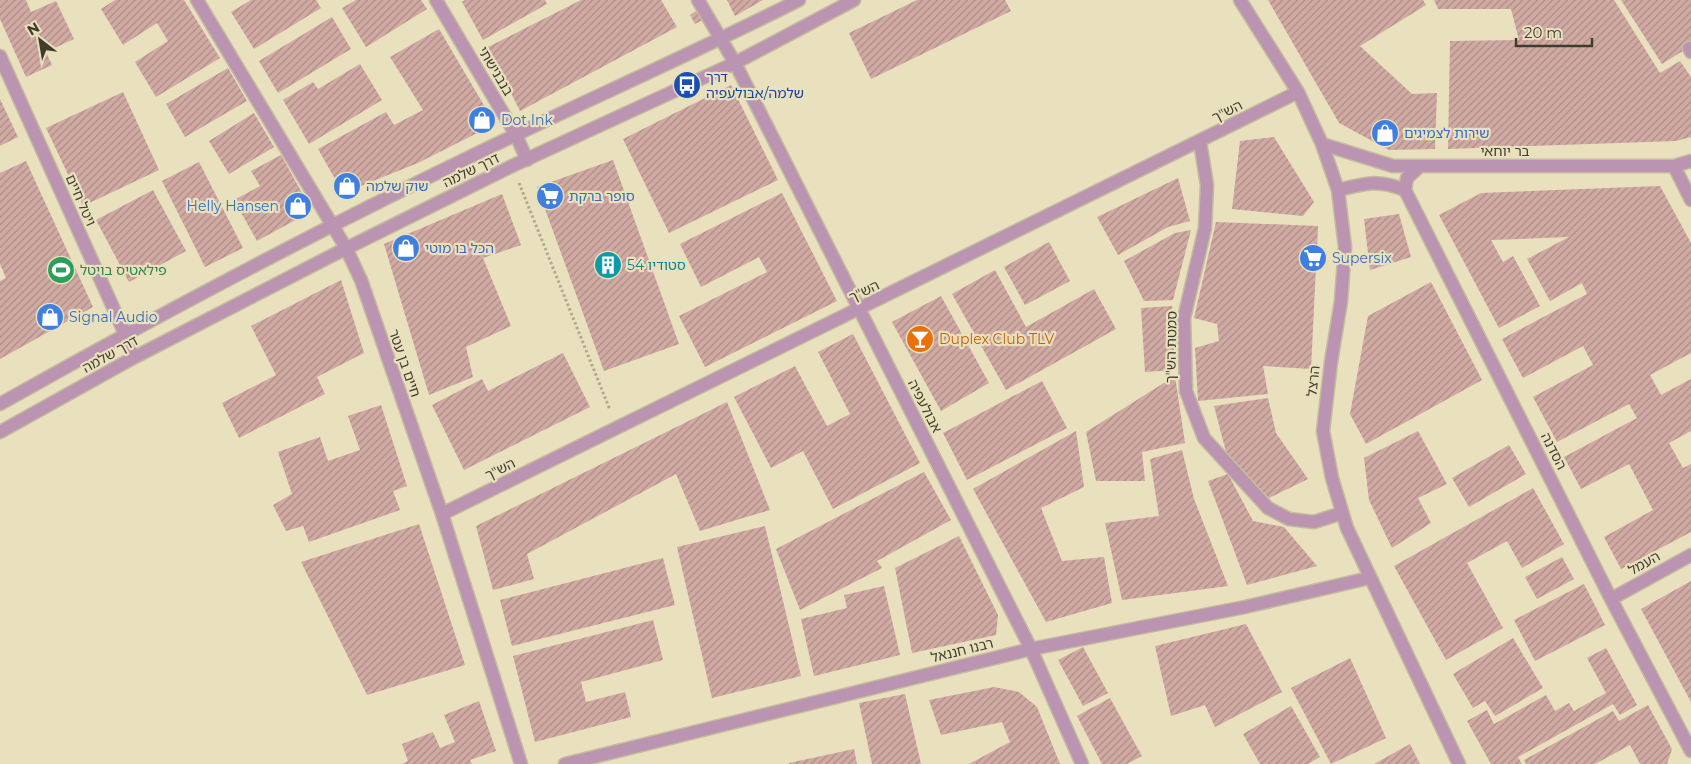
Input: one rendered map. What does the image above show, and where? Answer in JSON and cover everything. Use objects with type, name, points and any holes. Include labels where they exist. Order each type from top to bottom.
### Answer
[{"type":"street","name":"חיים בן עטר","points":[[197,0],[346,248],[361,280],[442,514],[521,764]]},
{"type":"street","name":"בנבנישתי","points":[[436,0],[516,135],[527,160]]},
{"type":"street","name":"אבולעפיה","points":[[698,0],[735,63],[1031,649],[1082,764]]},
{"type":"street","name":"דרך שלמה","points":[[0,404],[125,334],[333,226],[516,135],[721,39],[799,0]]},
{"type":"street","name":"דרך שלמה","points":[[0,432],[133,358],[346,248],[512,166],[735,63],[854,0]]},
{"type":"street","name":"הרצל","points":[[1240,0],[1298,92],[1322,144],[1338,190],[1345,246],[1341,301],[1331,362],[1323,431],[1332,478],[1342,513],[1369,578],[1459,764]]},
{"type":"street","name":"ויטל חיים","points":[[0,56],[125,334],[133,358]]},
{"type":"street","name":"הש\"ך","points":[[442,514],[1200,142],[1298,92]]},
{"type":"street","name":"סמטת הש\"ך","points":[[1200,142],[1207,186],[1206,228],[1184,318],[1186,391],[1204,438],[1268,508],[1289,518],[1314,522],[1342,513]]},
{"type":"street","name":"בר יוחאי","points":[[1322,144],[1393,166],[1674,166],[1691,161]]},
{"type":"street","points":[[1674,166],[1691,200]]},
{"type":"street","points":[[1338,190],[1363,184],[1386,182],[1405,190],[1407,178],[1419,167]]},
{"type":"street","name":"הסדנה","points":[[1405,190],[1691,751]]},
{"type":"street","name":"העמל","points":[[1612,598],[1691,555]]},
{"type":"street","name":"רבנו חננאל","points":[[565,764],[1031,649],[1245,607],[1369,578]]},
{"type":"path","points":[[512,166],[617,428]]},
{"type":"building","points":[[0,0],[26,0],[31,12],[56,1],[74,39],[46,52],[52,65],[26,77],[0,19]]},
{"type":"building","points":[[115,0],[184,0],[220,58],[156,97],[135,62],[168,41],[157,23],[123,45],[101,9]]},
{"type":"building","points":[[251,0],[316,0],[321,8],[254,49],[231,12]]},
{"type":"building","points":[[356,0],[421,0],[427,9],[366,47],[342,8]]},
{"type":"building","points":[[465,0],[545,0],[547,4],[483,40],[462,2]]},
{"type":"building","points":[[581,0],[661,0],[677,27],[520,111],[488,47]]},
{"type":"building","points":[[727,0],[763,0],[735,16]]},
{"type":"building","points":[[917,0],[1005,0],[1011,11],[871,79],[849,33]]},
{"type":"building","points":[[1268,0],[1423,0],[1426,5],[1360,46],[1412,94],[1437,93],[1435,149],[1389,150],[1339,123]]},
{"type":"building","points":[[1434,0],[1614,0],[1660,73],[1680,61],[1691,77],[1691,137],[1676,141],[1448,149],[1450,41],[1519,40],[1511,9],[1438,9]]},
{"type":"building","points":[[1621,0],[1691,0],[1691,46],[1662,64]]},
{"type":"building","points":[[699,9],[705,19],[695,24],[690,15]]},
{"type":"building","points":[[332,17],[351,49],[278,93],[259,61]]},
{"type":"building","points":[[439,29],[495,124],[418,163],[343,193],[318,149],[386,112],[394,125],[423,110],[390,57]]},
{"type":"building","points":[[360,64],[382,100],[309,144],[283,100],[313,82],[318,89]]},
{"type":"building","points":[[228,68],[247,101],[185,137],[166,104]]},
{"type":"building","points":[[731,85],[778,180],[669,233],[623,139]]},
{"type":"building","points":[[123,92],[159,170],[83,206],[46,128]]},
{"type":"building","points":[[0,99],[18,137],[0,146]]},
{"type":"building","points":[[254,113],[274,147],[229,174],[209,141]]},
{"type":"building","points":[[1274,137],[1314,202],[1303,216],[1232,209],[1240,141]]},
{"type":"building","points":[[281,155],[312,211],[257,241],[234,200],[260,186],[251,171]]},
{"type":"building","name":"סטודיו 54","points":[[613,160],[679,344],[604,371],[537,187]]},
{"type":"building","points":[[26,161],[93,307],[0,359],[0,281],[6,278],[0,264],[0,173]]},
{"type":"building","points":[[199,162],[243,248],[205,267],[162,181]]},
{"type":"building","points":[[1178,178],[1190,221],[1168,227],[1118,255],[1097,217]]},
{"type":"building","points":[[1660,186],[1691,243],[1691,353],[1650,375],[1661,395],[1691,379],[1691,431],[1669,443],[1683,468],[1691,464],[1691,532],[1621,569],[1604,537],[1653,510],[1629,464],[1581,489],[1564,457],[1637,418],[1629,404],[1557,442],[1533,397],[1593,365],[1583,346],[1523,378],[1502,339],[1587,294],[1582,283],[1550,301],[1527,259],[1569,237],[1491,240],[1503,262],[1513,256],[1540,306],[1499,328],[1439,215],[1481,193]]},
{"type":"building","points":[[153,190],[186,251],[129,282],[96,220]]},
{"type":"building","points":[[782,193],[837,301],[705,367],[679,316],[767,272],[759,257],[701,287],[680,244]]},
{"type":"building","points":[[502,194],[521,245],[483,258],[511,326],[466,347],[473,377],[429,395],[384,244]]},
{"type":"building","points":[[1399,214],[1411,257],[1370,270],[1364,219]]},
{"type":"building","points":[[1216,222],[1318,226],[1311,369],[1263,366],[1268,394],[1198,401],[1195,348],[1219,341],[1217,324],[1194,318]]},
{"type":"building","points":[[1191,230],[1173,300],[1144,301],[1124,261],[1175,233]]},
{"type":"building","points":[[1049,242],[1070,281],[1025,305],[1004,267]]},
{"type":"building","points":[[995,270],[1026,327],[1094,289],[1116,329],[1006,390],[952,294]]},
{"type":"building","points":[[341,280],[364,353],[317,377],[325,394],[239,438],[222,403],[276,375],[251,326]]},
{"type":"building","points":[[1431,282],[1482,380],[1366,444],[1350,414],[1368,316]]},
{"type":"building","points":[[941,296],[989,383],[941,411],[892,322]]},
{"type":"building","points":[[1172,306],[1175,370],[1145,372],[1141,308]]},
{"type":"building","points":[[853,334],[920,463],[833,509],[803,451],[771,468],[734,397],[795,366],[827,426],[850,414],[818,352]]},
{"type":"building","points":[[563,353],[590,407],[464,470],[432,405],[482,379],[488,391]]},
{"type":"building","points":[[1175,376],[1185,443],[1142,452],[1145,481],[1096,481],[1086,432]]},
{"type":"building","points":[[1042,381],[1067,428],[967,480],[943,433]]},
{"type":"building","points":[[1268,398],[1276,433],[1308,479],[1269,498],[1250,480],[1226,452],[1214,406]]},
{"type":"building","points":[[727,402],[770,510],[700,531],[676,474],[527,554],[534,579],[493,590],[476,526]]},
{"type":"building","points":[[381,405],[407,486],[393,491],[400,510],[309,542],[303,526],[286,531],[273,505],[292,494],[278,452],[320,437],[328,461],[360,450],[348,416]]},
{"type":"building","points":[[1076,431],[1084,487],[1041,508],[1062,561],[1104,557],[1112,603],[1046,622],[973,489]]},
{"type":"building","points":[[1418,431],[1447,484],[1418,498],[1431,523],[1392,548],[1369,500],[1364,458]]},
{"type":"building","points":[[1509,445],[1526,474],[1469,507],[1452,478]]},
{"type":"building","points":[[1182,450],[1194,499],[1228,586],[1122,600],[1105,523],[1159,516],[1150,459]]},
{"type":"building","points":[[924,472],[951,520],[877,561],[882,568],[800,610],[776,549]]},
{"type":"building","points":[[1228,474],[1253,521],[1284,527],[1317,566],[1247,585],[1208,481]]},
{"type":"building","points":[[1533,488],[1564,544],[1522,568],[1507,541],[1467,563],[1503,628],[1446,660],[1394,566]]},
{"type":"building","points":[[419,524],[465,665],[367,695],[301,562]]},
{"type":"building","points":[[765,526],[801,676],[712,698],[677,547]]},
{"type":"building","points":[[959,536],[998,615],[996,635],[912,653],[895,568]]},
{"type":"building","points":[[1562,557],[1574,579],[1537,599],[1525,577]]},
{"type":"building","points":[[663,558],[675,605],[512,646],[500,600]]},
{"type":"building","points":[[1691,581],[1691,702],[1641,609]]},
{"type":"building","points":[[1584,584],[1605,625],[1535,661],[1514,620]]},
{"type":"building","points":[[884,586],[900,655],[814,676],[801,619],[847,608],[844,595]]},
{"type":"building","points":[[653,620],[663,660],[581,682],[586,702],[625,692],[631,717],[535,742],[513,656]]},
{"type":"building","points":[[1246,624],[1282,692],[1215,727],[1205,705],[1171,716],[1155,646]]},
{"type":"building","points":[[1513,638],[1543,688],[1495,716],[1485,701],[1473,708],[1453,674]]},
{"type":"building","points":[[1083,647],[1108,693],[1083,706],[1058,660]]},
{"type":"building","points":[[1606,648],[1637,705],[1620,715],[1613,704],[1518,757],[1522,764],[1491,764],[1467,721],[1487,710],[1494,724],[1546,695],[1555,711],[1569,703],[1574,711],[1606,693],[1587,658]]},
{"type":"building","points":[[1350,658],[1386,738],[1331,764],[1291,688]]},
{"type":"building","points":[[994,687],[1019,692],[1037,707],[1060,764],[969,764],[1010,742],[1002,722],[941,735],[929,700]]},
{"type":"building","points":[[905,694],[921,764],[872,764],[859,703]]},
{"type":"building","points":[[1110,698],[1142,756],[1127,764],[1102,764],[1077,716]]},
{"type":"building","points":[[479,701],[496,751],[470,760],[472,764],[402,764],[408,761],[402,744],[433,732],[440,748],[455,742],[444,715]]},
{"type":"building","points":[[1648,705],[1672,749],[1667,764],[1640,764],[1630,745],[1595,764],[1526,764],[1524,760],[1613,711],[1619,721]]},
{"type":"building","points":[[1291,706],[1320,757],[1308,764],[1260,764],[1243,734]]},
{"type":"building","points":[[1410,744],[1420,764],[1374,764]]},
{"type":"building","points":[[854,749],[857,764],[789,764],[789,763]]},
{"type":"place","name":"דרך שלמה/אבולעפיה","points":[[687,85]]},
{"type":"place","name":"Dot Ink","points":[[482,120]]},
{"type":"place","name":"שירות לצמיגים","points":[[1385,133]]},
{"type":"place","name":"שוק שלמה","points":[[347,186]]},
{"type":"place","name":"סופר ברקת","points":[[550,196]]},
{"type":"place","name":"Helly Hansen","points":[[298,206]]},
{"type":"place","name":"הכל בו מוטי","points":[[406,248]]},
{"type":"place","name":"Supersix","points":[[1313,258]]},
{"type":"place","name":"סטודיו 54","points":[[608,265]]},
{"type":"place","name":"פילאטיס בויטל","points":[[61,270]]},
{"type":"place","name":"Signal Audio","points":[[50,317]]},
{"type":"place","name":"Duplex Club TLV","points":[[920,339]]}]
